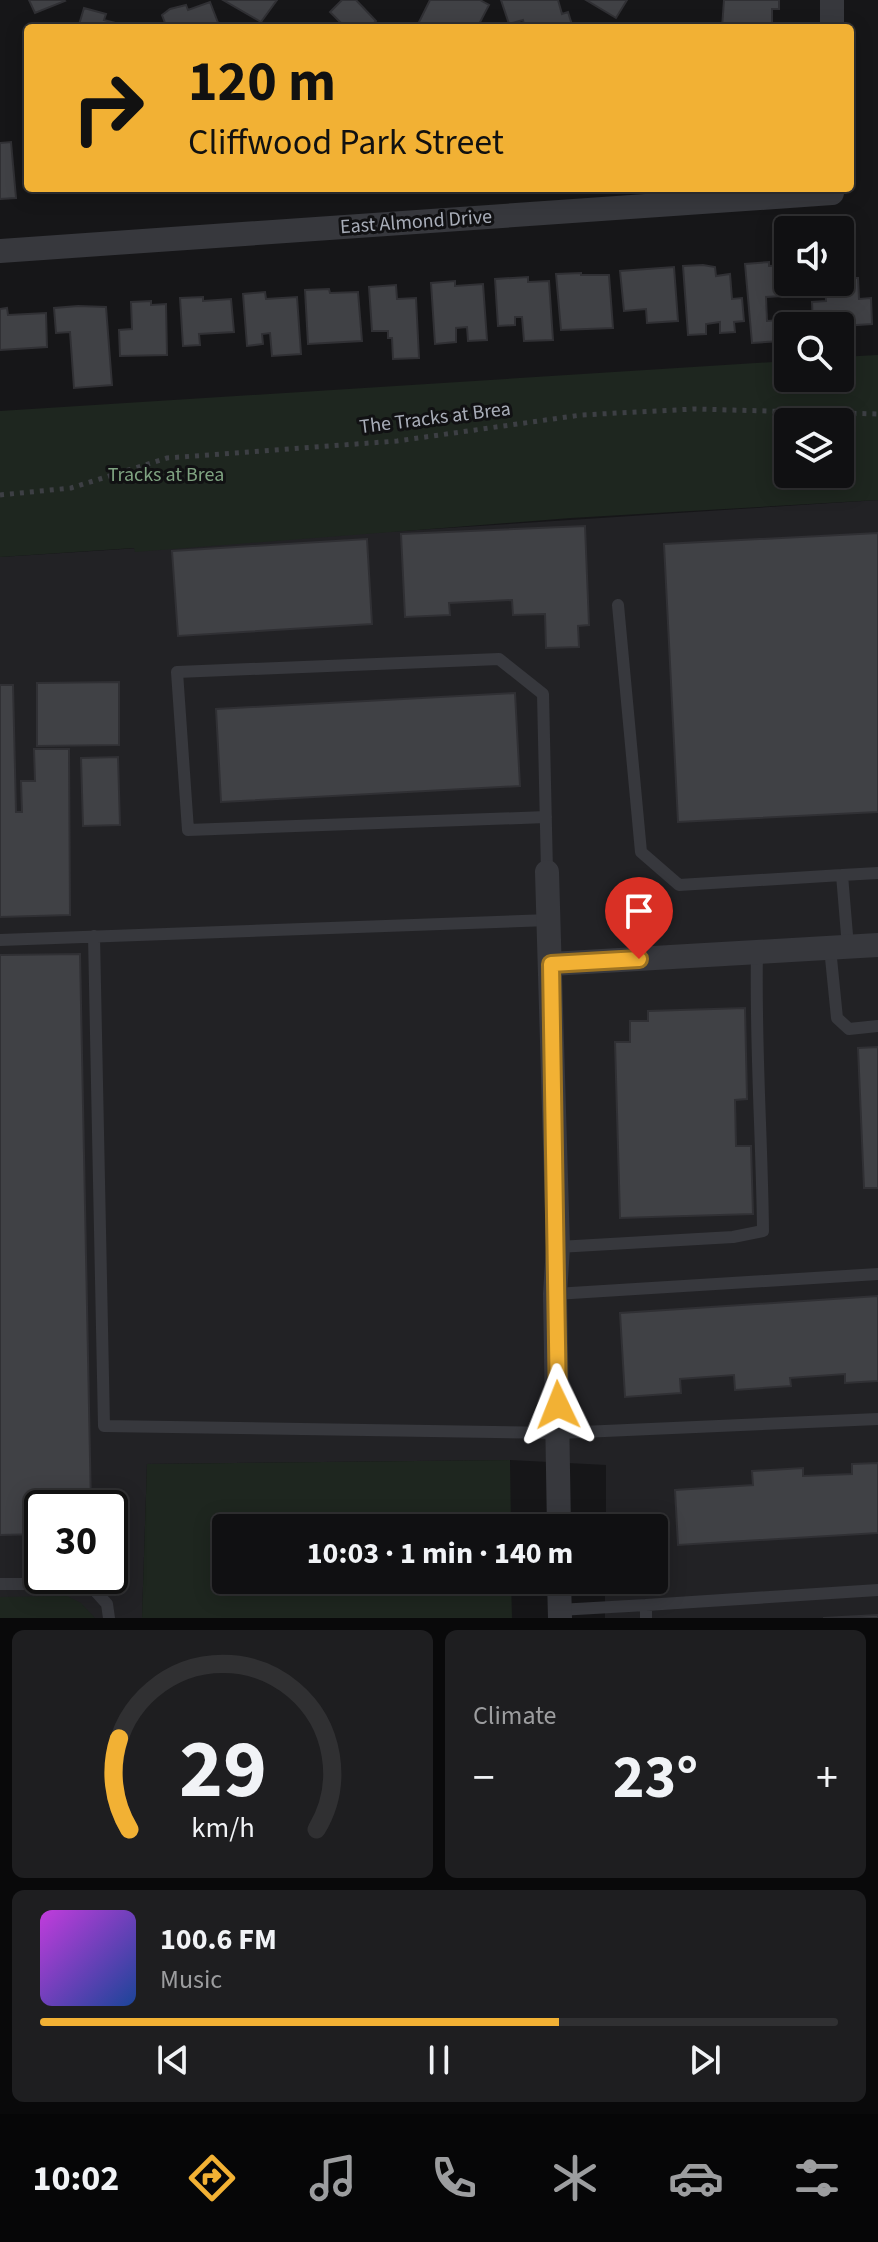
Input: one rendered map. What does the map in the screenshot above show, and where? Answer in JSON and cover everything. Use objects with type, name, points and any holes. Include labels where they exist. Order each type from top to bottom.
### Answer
[{"type":"street","points":[[832,0],[832,24]]},
{"type":"street","name":"East Almond Drive","points":[[0,251],[818,192]]},
{"type":"street","points":[[547,872],[558,1247],[555,1294],[559,1514]]},
{"type":"street","points":[[551,964],[878,945]]},
{"type":"street","points":[[559,1594],[560,1614]]},
{"type":"lane","points":[[618,605],[641,852],[679,885],[878,873]]},
{"type":"lane","points":[[546,817],[188,830],[177,672],[499,659],[543,694],[546,817],[547,872]]},
{"type":"lane","points":[[842,875],[837,1018],[849,1029],[878,1026]]},
{"type":"lane","points":[[0,940],[549,920]]},
{"type":"lane","points":[[94,936],[104,1426],[559,1433],[878,1419]]},
{"type":"lane","points":[[558,1247],[733,1237],[763,1231],[762,1094],[756,1020],[757,952]]},
{"type":"lane","points":[[555,1294],[878,1274]]},
{"type":"lane","points":[[0,1584],[89,1584],[107,1604],[109,1618]]},
{"type":"lane","points":[[560,1614],[646,1612],[878,1590]]},
{"type":"path","name":"The Tracks at Brea","points":[[0,495],[71,488],[167,458],[397,441],[581,415],[694,409],[878,414]]},
{"type":"shaded area","points":[[878,500],[878,1618],[605,1618],[605,1594],[668,1594],[668,1514],[606,1514],[606,1465],[510,1460],[147,1464],[142,1618],[0,1618],[0,557]]},
{"type":"green space","name":"Tracks at Brea","points":[[878,355],[878,500],[571,518],[135,552],[134,548],[0,557],[0,411],[774,362],[774,392],[854,392],[854,356]]},
{"type":"green space","points":[[510,1460],[511,1514],[212,1514],[212,1594],[511,1594],[512,1618],[142,1618],[147,1464]]},
{"type":"green space","points":[[67,1596],[81,1603],[95,1618],[0,1618],[0,1597]]},
{"type":"building","points":[[29,0],[64,0],[65,1],[35,13]]},
{"type":"building","points":[[223,0],[277,0],[261,22]]},
{"type":"building","points":[[342,0],[356,0],[376,21],[373,24],[340,24],[330,12]]},
{"type":"building","points":[[430,0],[480,0],[489,5],[479,24],[418,24]]},
{"type":"building","points":[[501,0],[558,0],[562,14],[568,12],[572,24],[524,24],[523,20],[509,24]]},
{"type":"building","points":[[586,0],[627,0],[616,18]]},
{"type":"building","points":[[724,0],[779,0],[779,9],[772,9],[772,24],[722,24]]},
{"type":"building","points":[[210,2],[218,24],[165,24],[162,15],[170,9],[186,5],[188,10]]},
{"type":"building","points":[[84,8],[106,14],[104,20],[119,24],[79,24]]},
{"type":"building","points":[[11,142],[16,198],[0,199],[0,143]]},
{"type":"building","points":[[769,262],[769,266],[774,266],[774,296],[783,296],[766,297],[767,321],[774,320],[774,341],[752,343],[745,264]]},
{"type":"building","points":[[683,266],[715,267],[716,276],[730,274],[732,299],[742,298],[744,321],[734,322],[735,332],[720,333],[720,322],[706,324],[706,334],[688,335]]},
{"type":"building","points":[[674,267],[678,321],[647,323],[646,309],[624,311],[620,271]]},
{"type":"building","points":[[556,274],[609,275],[613,328],[561,330]]},
{"type":"building","points":[[528,277],[528,282],[549,281],[553,340],[524,341],[522,317],[515,317],[515,325],[498,326],[495,279]]},
{"type":"building","points":[[854,278],[858,278],[859,299],[871,298],[872,324],[854,325],[854,312],[812,312],[812,302],[826,301],[826,296],[854,296]]},
{"type":"building","points":[[455,281],[455,286],[483,284],[487,340],[468,341],[467,327],[456,328],[456,342],[435,344],[431,283]]},
{"type":"building","points":[[396,285],[397,299],[416,298],[419,358],[393,359],[392,338],[388,338],[388,331],[372,331],[369,287]]},
{"type":"building","points":[[329,289],[330,293],[358,292],[362,341],[308,344],[305,290]]},
{"type":"building","points":[[265,292],[266,299],[297,297],[301,354],[272,356],[270,333],[262,334],[263,344],[247,346],[243,294]]},
{"type":"building","points":[[203,297],[203,301],[231,299],[234,332],[199,334],[200,345],[183,346],[180,298]]},
{"type":"building","points":[[151,301],[151,305],[166,304],[167,355],[120,356],[119,330],[132,329],[131,302]]},
{"type":"building","points":[[106,307],[112,385],[74,388],[70,332],[56,333],[54,308]]},
{"type":"building","points":[[7,308],[8,315],[46,313],[47,347],[0,350],[0,309]]},
{"type":"building","points":[[585,526],[589,625],[578,626],[579,647],[546,648],[545,614],[513,615],[512,600],[449,603],[450,615],[405,617],[401,534]]},
{"type":"building","points":[[878,533],[878,812],[678,822],[664,544]]},
{"type":"building","points":[[367,539],[372,624],[178,636],[172,551]]},
{"type":"building","points":[[119,682],[119,745],[37,746],[37,683]]},
{"type":"building","points":[[0,685],[13,685],[16,812],[22,812],[21,781],[35,781],[34,749],[69,749],[70,915],[0,917]]},
{"type":"building","points":[[515,693],[520,786],[221,802],[216,709]]},
{"type":"building","points":[[118,757],[120,825],[83,826],[81,758]]},
{"type":"building","points":[[80,954],[91,1490],[24,1490],[24,1534],[0,1535],[0,955]]},
{"type":"building","points":[[745,1008],[747,1099],[735,1100],[736,1146],[751,1146],[753,1214],[620,1218],[615,1042],[630,1042],[630,1021],[648,1021],[648,1011]]},
{"type":"building","points":[[878,1047],[878,1188],[864,1188],[858,1048]]},
{"type":"building","points":[[878,1296],[878,1381],[845,1383],[845,1374],[790,1378],[791,1386],[735,1390],[734,1375],[680,1379],[681,1393],[625,1397],[620,1313]]},
{"type":"building","points":[[878,1463],[878,1533],[678,1545],[675,1490],[753,1485],[752,1471],[803,1468],[803,1476],[852,1474],[852,1464]]},
{"type":"building","points":[[878,1615],[878,1618],[823,1618]]},
{"type":"route","points":[[558,1405],[555,1294],[558,1247],[551,964],[639,959]]}]
